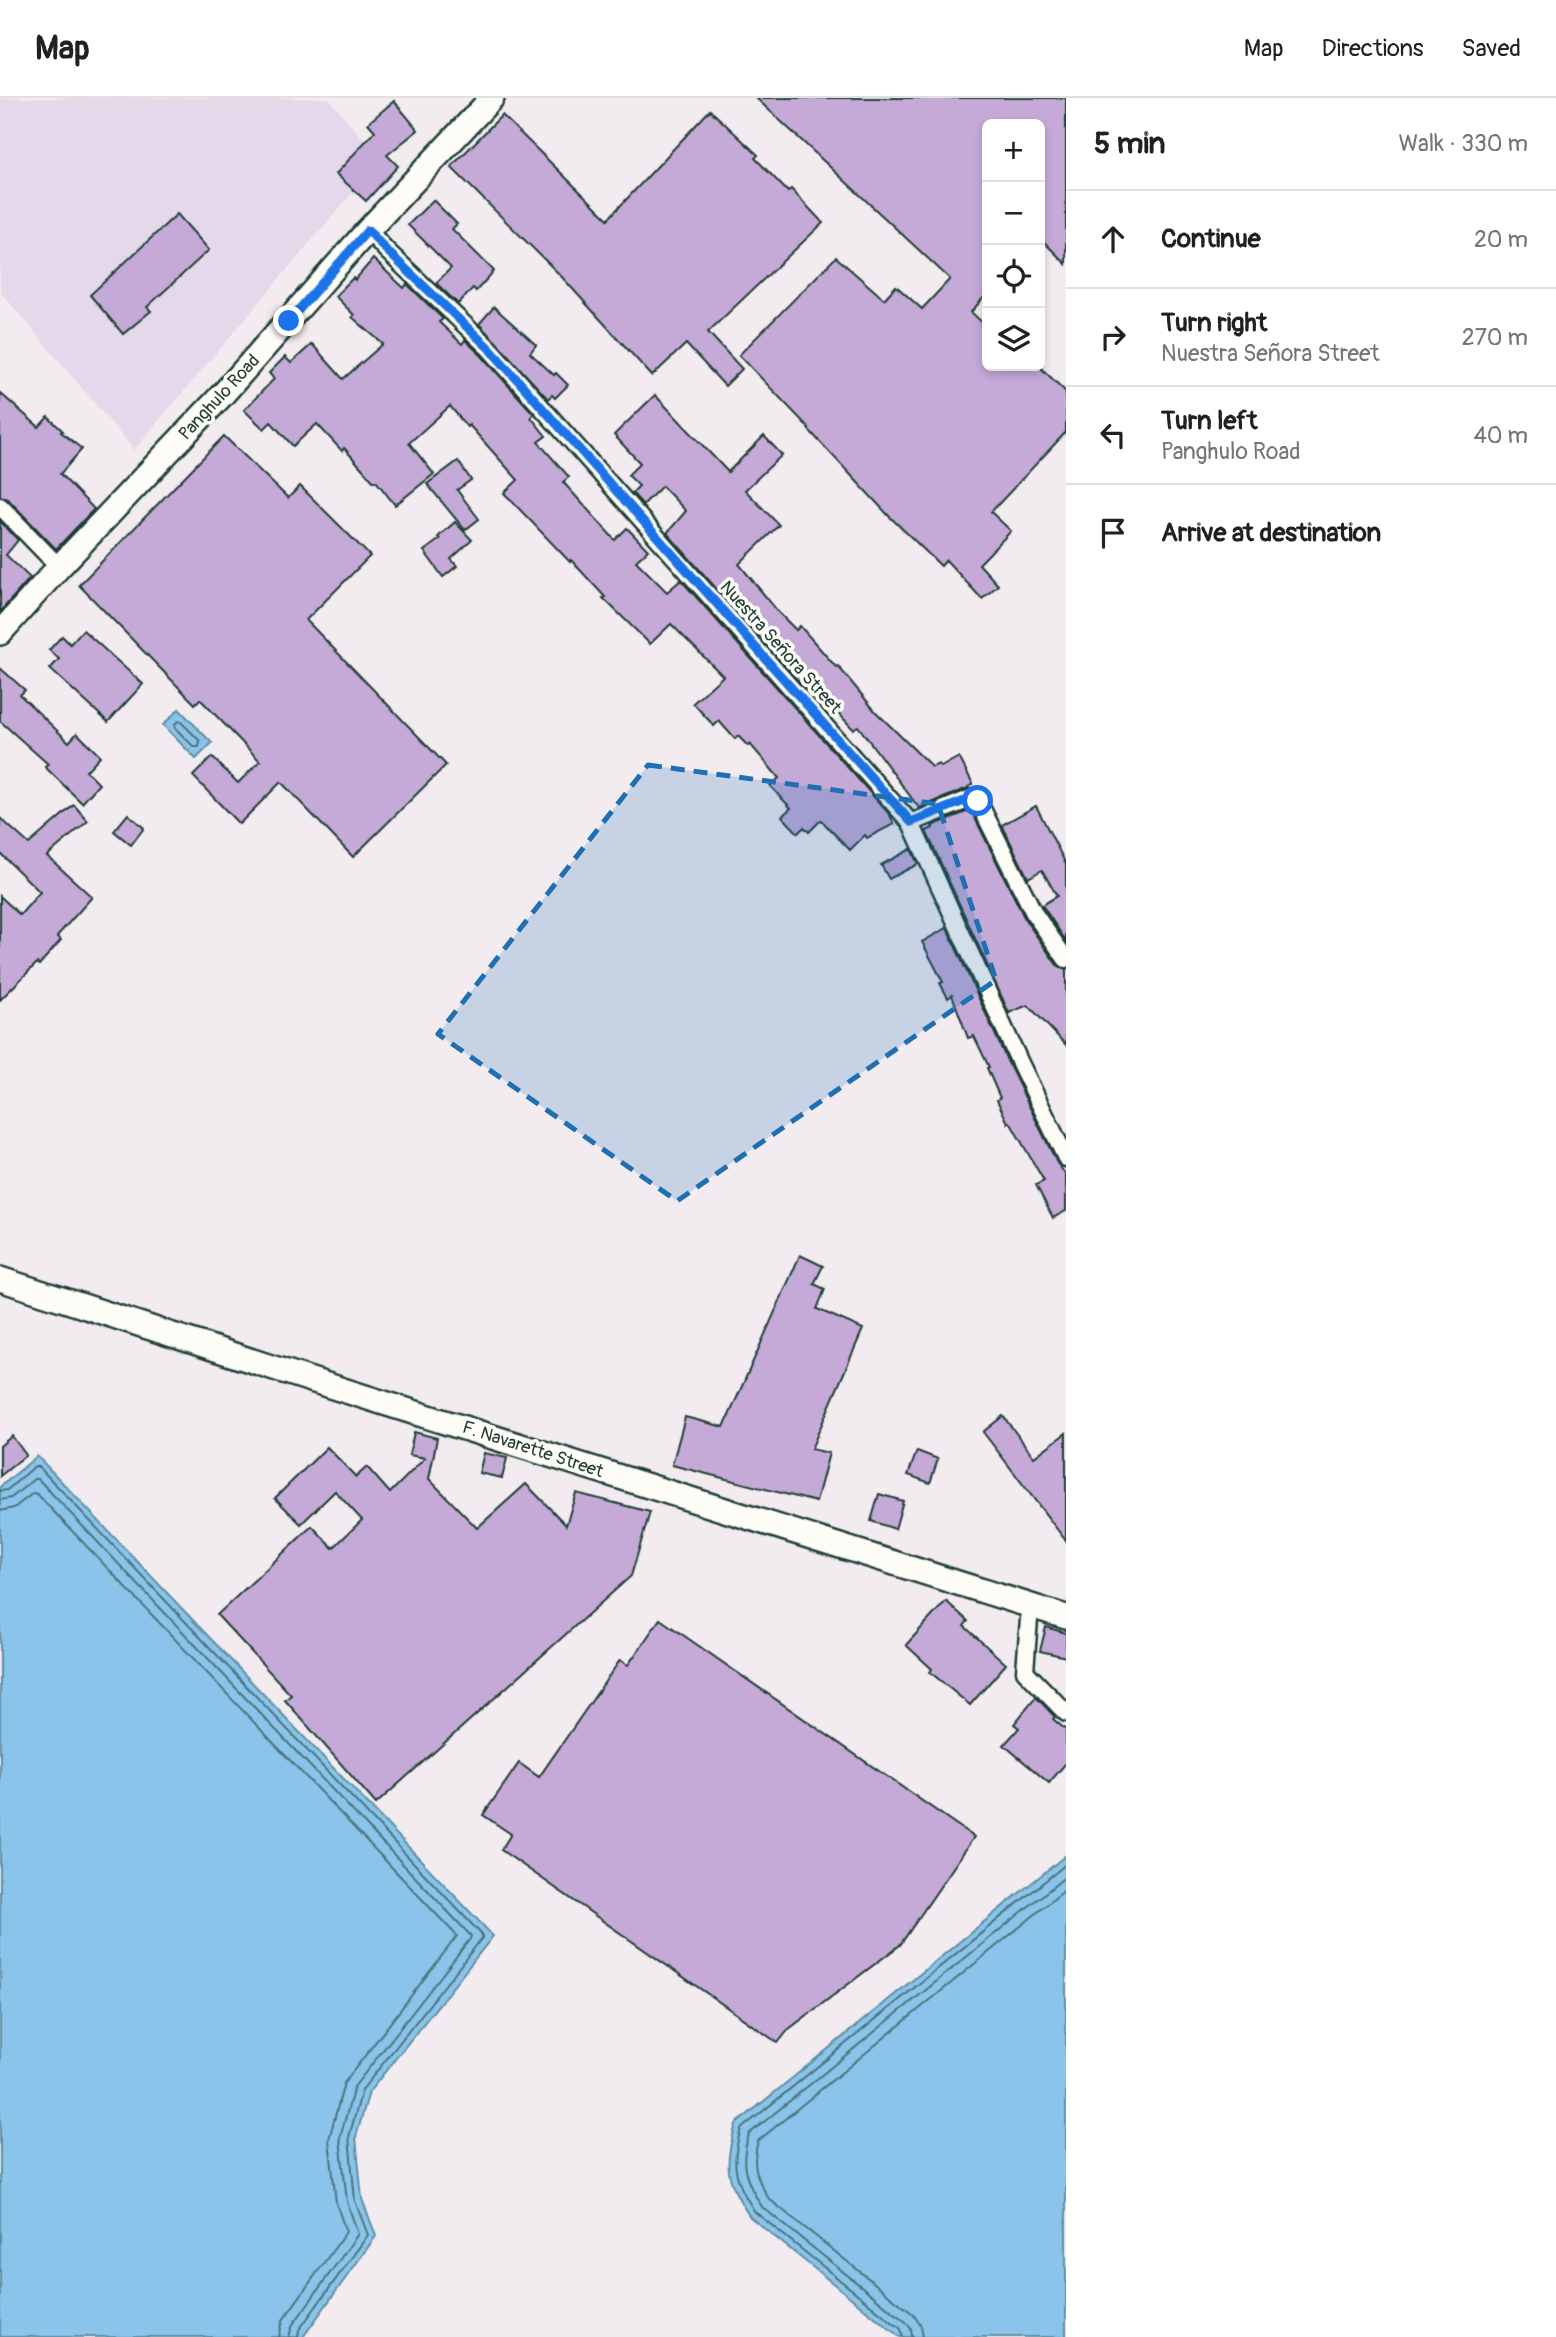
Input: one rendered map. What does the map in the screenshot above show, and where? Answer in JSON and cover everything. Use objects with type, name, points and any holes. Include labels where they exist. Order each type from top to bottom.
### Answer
[{"type":"main road","name":"Panghulo Road","points":[[0,633],[59,566],[223,394],[368,230],[492,98]]},
{"type":"main road","name":"F. Navarette Street","points":[[0,1279],[1066,1617]]},
{"type":"street","name":"Nuestra Señora Street","points":[[368,230],[489,348],[911,822],[1066,1158]]},
{"type":"street","points":[[0,506],[59,566]]},
{"type":"street","points":[[911,822],[972,798],[978,801],[1035,915],[1066,959]]},
{"type":"street","points":[[1030,1606],[1026,1671],[1066,1713]]},
{"type":"highlighted area","points":[[648,765],[938,804],[996,980],[677,1201],[438,1034]]},
{"type":"shaded area","points":[[0,98],[328,98],[381,159],[134,450],[0,291]]},
{"type":"water","points":[[179,709],[212,743],[196,759],[163,725]]},
{"type":"water","points":[[37,1456],[493,1936],[369,2092],[356,2137],[362,2199],[376,2236],[303,2337],[0,2337],[0,1487]]},
{"type":"water","points":[[1066,1855],[1066,2337],[900,2337],[750,2217],[736,2193],[729,2173],[729,2151],[736,2124]]},
{"type":"building","points":[[756,98],[1066,98],[1066,264],[1045,243],[1045,119],[982,119],[982,300],[971,312],[982,322],[982,371],[1044,371],[1066,392],[1066,432],[991,512],[1011,531],[979,564],[998,585],[982,599],[946,560],[941,566],[889,516],[739,355],[836,257],[884,299],[896,286],[922,309],[950,279]]},
{"type":"building","points":[[394,101],[418,130],[387,155],[398,166],[366,201],[336,174],[375,131],[368,123]]},
{"type":"building","points":[[710,110],[758,155],[755,158],[788,192],[791,189],[823,223],[708,332],[742,369],[725,386],[686,344],[652,376],[560,275],[451,167],[502,115],[608,219]]},
{"type":"building","points":[[433,200],[457,224],[452,229],[494,271],[476,291],[473,288],[458,304],[436,283],[451,268],[408,225]]},
{"type":"building","points":[[177,214],[209,250],[147,307],[151,311],[123,334],[90,295]]},
{"type":"building","points":[[373,259],[404,288],[407,284],[443,319],[439,322],[462,344],[465,340],[481,355],[534,414],[531,417],[546,436],[538,442],[569,477],[563,482],[615,540],[627,528],[648,550],[636,561],[667,592],[681,580],[890,815],[894,824],[867,838],[865,835],[850,850],[821,820],[809,832],[804,827],[798,833],[782,816],[791,808],[770,786],[779,778],[750,744],[748,746],[738,736],[735,739],[719,721],[714,726],[693,703],[723,676],[671,624],[650,644],[603,598],[605,597],[571,560],[570,562],[504,493],[518,480],[450,406],[409,443],[434,474],[395,505],[376,481],[374,482],[344,448],[342,451],[317,424],[293,446],[271,422],[264,429],[244,410],[274,379],[269,373],[285,357],[291,363],[312,344],[343,379],[383,344],[352,317],[354,315],[335,296],[353,278],[355,280]]},
{"type":"building","points":[[494,307],[536,345],[530,353],[568,385],[555,398],[552,395],[548,399],[479,324]]},
{"type":"building","points":[[0,393],[39,427],[48,417],[82,449],[60,474],[94,509],[56,549],[8,499],[0,496]]},
{"type":"building","points":[[655,395],[728,472],[764,436],[782,455],[745,490],[779,525],[739,564],[779,613],[796,630],[800,626],[876,712],[932,767],[939,764],[941,767],[959,757],[973,784],[919,808],[858,726],[853,729],[808,680],[802,685],[667,533],[686,511],[662,486],[643,505],[632,493],[639,486],[628,475],[640,463],[614,435]]},
{"type":"building","points":[[224,436],[288,498],[300,486],[370,556],[306,620],[446,765],[353,857],[281,782],[239,824],[193,776],[212,757],[238,783],[260,761],[200,699],[195,704],[79,585]]},
{"type":"building","points":[[458,461],[471,480],[457,490],[479,519],[465,530],[427,484]]},
{"type":"building","points":[[0,521],[18,540],[6,555],[30,578],[0,612]]},
{"type":"building","points":[[455,522],[472,540],[451,559],[457,566],[443,577],[424,551],[440,539],[438,537]]},
{"type":"building","points":[[83,630],[143,684],[108,722],[50,669],[59,659],[49,650],[62,636],[70,644]]},
{"type":"building","points":[[0,668],[25,690],[20,695],[69,742],[77,733],[100,756],[86,771],[99,784],[82,803],[45,767],[48,764],[0,721]]},
{"type":"building","points":[[74,805],[88,821],[47,856],[92,897],[57,936],[61,940],[39,965],[37,963],[0,1000],[0,896],[20,915],[40,892],[0,853],[0,818],[29,844]]},
{"type":"building","points":[[1036,806],[1066,864],[1066,941],[1042,905],[1057,896],[1042,870],[1028,878],[1002,825]]},
{"type":"building","points":[[971,810],[1026,921],[1057,965],[1066,969],[1066,1045],[1028,1005],[1009,1013],[926,831]]},
{"type":"building","points":[[128,814],[144,828],[131,845],[114,831]]},
{"type":"building","points":[[911,849],[918,864],[889,879],[881,865]]},
{"type":"building","points":[[947,928],[1010,1067],[1057,1163],[1066,1175],[1066,1211],[1053,1218],[1036,1185],[1044,1181],[1010,1122],[1008,1123],[997,1100],[1000,1098],[987,1068],[989,1067],[974,1036],[968,1038],[952,995],[948,998],[940,983],[943,982],[922,942]]},
{"type":"building","points":[[800,1255],[823,1266],[814,1284],[825,1289],[817,1309],[863,1329],[811,1449],[829,1453],[816,1502],[672,1465],[685,1417],[724,1427]]},
{"type":"building","points":[[1003,1416],[1034,1457],[1066,1433],[1066,1541],[983,1432]]},
{"type":"building","points":[[414,1432],[437,1438],[429,1479],[477,1528],[526,1484],[566,1525],[576,1493],[650,1512],[631,1576],[376,1804],[285,1700],[291,1695],[217,1615],[312,1526],[333,1548],[362,1520],[335,1491],[301,1524],[275,1498],[327,1447],[356,1477],[367,1467],[390,1493],[425,1458],[409,1455]]},
{"type":"building","points":[[12,1436],[26,1455],[0,1476],[0,1446]]},
{"type":"building","points":[[917,1451],[938,1459],[930,1483],[908,1475]]},
{"type":"building","points":[[484,1453],[507,1458],[502,1478],[479,1473]]},
{"type":"building","points":[[879,1494],[903,1501],[895,1529],[871,1521]]},
{"type":"building","points":[[946,1601],[968,1621],[964,1626],[1006,1664],[970,1705],[930,1672],[932,1669],[906,1645]]},
{"type":"building","points":[[660,1619],[974,1837],[900,1945],[789,2029],[778,2043],[501,1850],[511,1834],[483,1815],[519,1763],[539,1777],[620,1660],[628,1665]]},
{"type":"building","points":[[1046,1627],[1066,1633],[1066,1657],[1040,1651]]},
{"type":"building","points":[[1036,1697],[1055,1717],[1053,1719],[1066,1730],[1066,1763],[1049,1783],[1004,1745],[1019,1728],[1014,1724]]},
{"type":"route","points":[[289,321],[368,230],[489,348],[911,822],[972,798],[978,801]]}]
